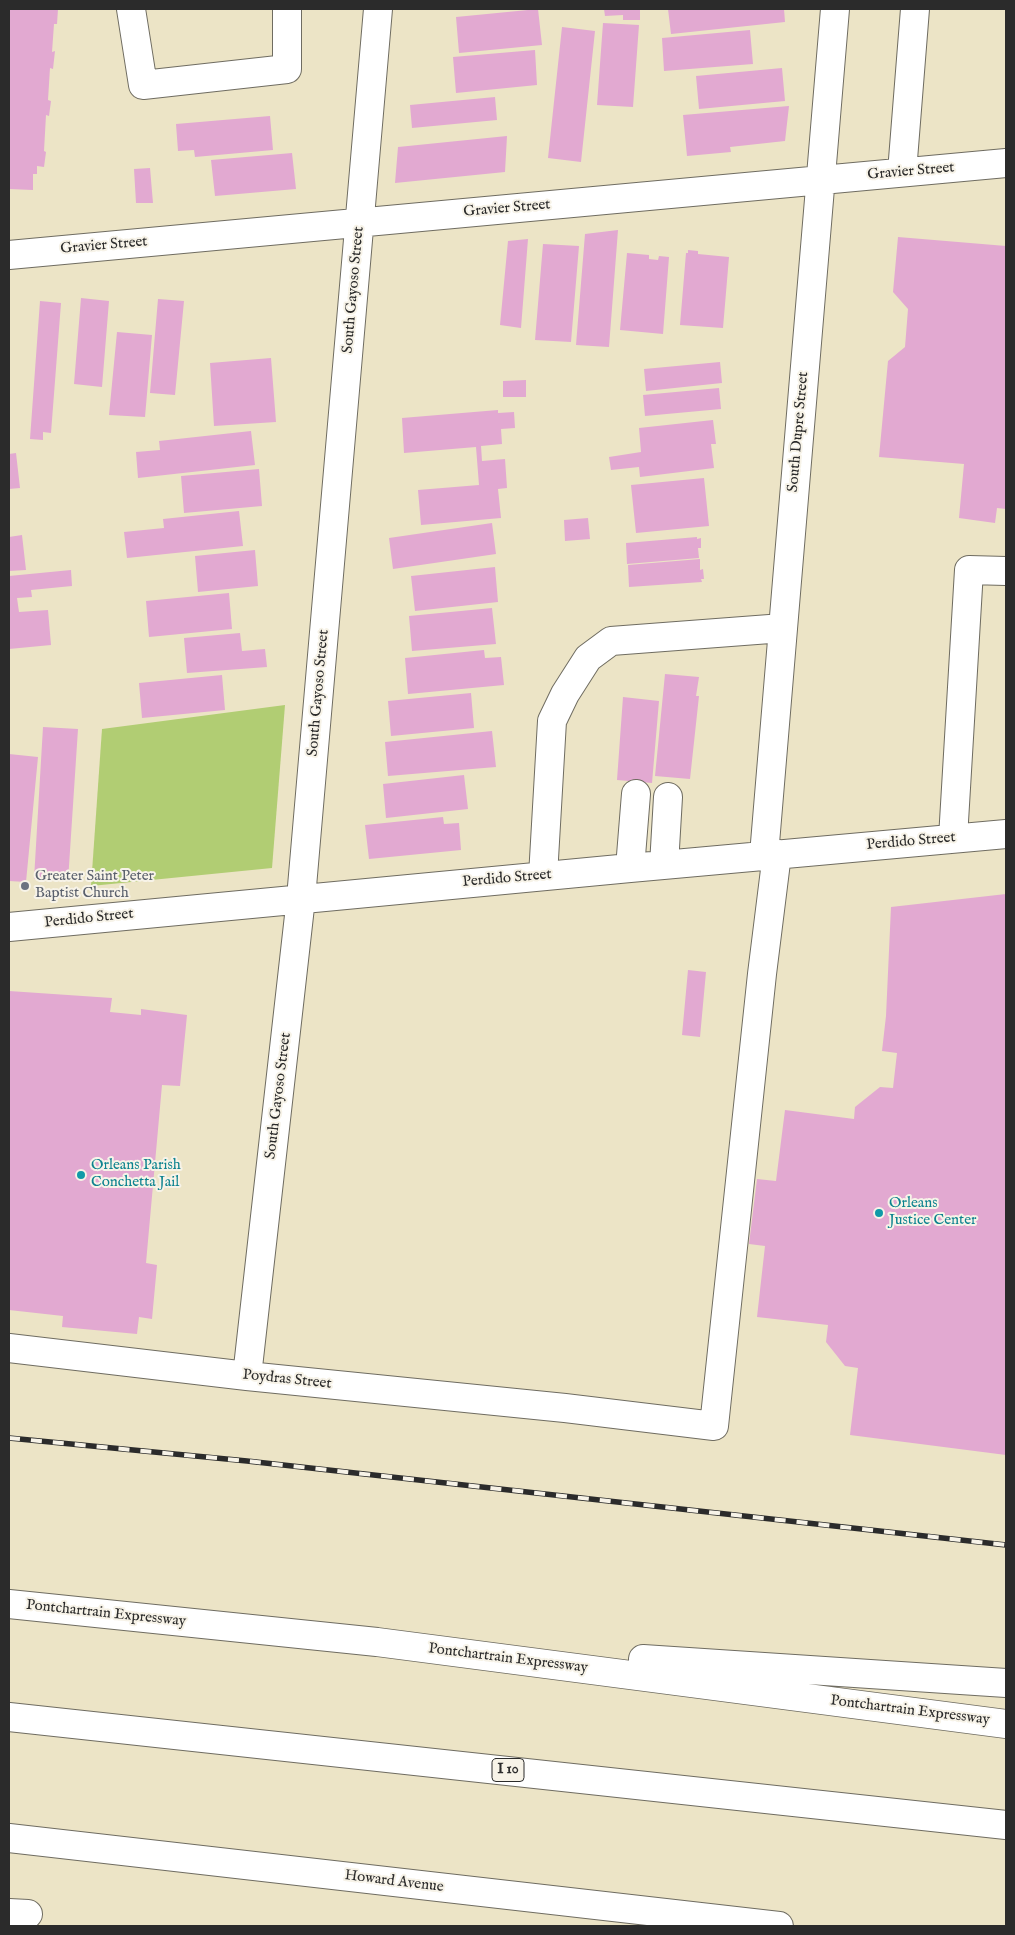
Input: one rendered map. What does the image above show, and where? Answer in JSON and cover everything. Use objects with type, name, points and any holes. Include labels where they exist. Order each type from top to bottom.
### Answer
[{"type":"main road","points":[[131,9],[143,85],[287,69],[286,9]]},
{"type":"main road","name":"South Gayoso Street","points":[[247,1376],[301,898],[378,9]]},
{"type":"main road","name":"South Dupre Street","points":[[770,855],[783,628],[836,9]]},
{"type":"main road","points":[[902,172],[915,9]]},
{"type":"main road","name":"Gravier Street","points":[[9,255],[1006,163]]},
{"type":"main road","points":[[952,838],[968,570],[1006,571]]},
{"type":"main road","points":[[543,876],[552,721],[565,694],[588,658],[611,642],[783,628]]},
{"type":"main road","points":[[630,868],[636,794]]},
{"type":"main road","points":[[664,865],[668,796]]},
{"type":"main road","name":"Perdido Street","points":[[9,927],[301,898],[1006,834]]},
{"type":"main road","name":"Poydras Street","points":[[9,1348],[247,1376],[565,1408],[714,1426],[762,974],[770,855]]},
{"type":"main road","name":"Pontchartrain Expressway","points":[[9,1604],[377,1642],[1006,1724]]},
{"type":"main road","points":[[377,1642],[1006,1683]]},
{"type":"main road","name":"I 10","points":[[9,1717],[1006,1825]]},
{"type":"main road","name":"Howard Avenue","points":[[9,1838],[692,1921],[779,1926]]},
{"type":"green space","points":[[285,705],[272,868],[91,886],[102,729]]},
{"type":"building","points":[[9,9],[58,9],[57,24],[54,24],[52,52],[55,51],[53,69],[50,68],[48,100],[51,101],[49,116],[46,115],[44,167],[37,166],[37,174],[33,174],[33,190],[9,189]]},
{"type":"building","points":[[538,9],[542,45],[459,53],[456,17]]},
{"type":"building","points":[[604,9],[640,9],[640,20],[623,20],[623,15],[605,16]]},
{"type":"building","points":[[668,9],[784,9],[785,22],[671,34]]},
{"type":"building","points":[[603,23],[639,25],[633,107],[597,105]]},
{"type":"building","points":[[562,27],[595,31],[581,162],[548,158]]},
{"type":"building","points":[[750,30],[753,64],[664,71],[662,38]]},
{"type":"building","points":[[535,50],[537,85],[456,93],[453,57]]},
{"type":"building","points":[[782,68],[785,101],[699,109],[696,76]]},
{"type":"building","points":[[495,97],[497,120],[412,128],[410,105]]},
{"type":"building","points":[[789,106],[785,141],[730,147],[731,152],[687,156],[683,115]]},
{"type":"building","points":[[270,116],[273,150],[195,157],[194,150],[178,151],[176,124]]},
{"type":"building","points":[[507,136],[505,172],[395,183],[398,147]]},
{"type":"building","points":[[292,153],[296,189],[215,196],[211,160]]},
{"type":"building","points":[[150,168],[153,203],[136,203],[134,169]]},
{"type":"building","points":[[618,230],[609,347],[576,345],[585,234]]},
{"type":"building","points":[[898,237],[1006,246],[1006,509],[997,508],[995,523],[959,518],[964,464],[879,457],[888,361],[905,347],[908,309],[893,292]]},
{"type":"building","points":[[528,239],[521,328],[500,325],[508,241]]},
{"type":"building","points":[[543,244],[579,246],[571,342],[535,340]]},
{"type":"building","points":[[688,250],[698,251],[698,254],[729,257],[723,328],[680,325],[686,253],[688,253]]},
{"type":"building","points":[[627,253],[649,255],[649,259],[658,260],[659,256],[669,257],[663,334],[620,330]]},
{"type":"building","points":[[81,298],[109,301],[102,387],[74,384]]},
{"type":"building","points":[[158,299],[184,301],[175,395],[150,393]]},
{"type":"building","points":[[40,301],[61,303],[51,433],[43,432],[43,440],[30,439]]},
{"type":"building","points":[[117,332],[152,335],[145,417],[109,415]]},
{"type":"building","points":[[271,358],[276,422],[214,426],[210,363]]},
{"type":"building","points":[[720,362],[722,383],[646,391],[644,369]]},
{"type":"building","points":[[526,380],[526,397],[503,397],[503,381]]},
{"type":"building","points":[[719,388],[721,409],[645,416],[643,395]]},
{"type":"building","points":[[498,410],[498,413],[514,412],[515,428],[501,429],[502,444],[481,446],[482,461],[505,459],[507,488],[498,489],[501,518],[421,525],[418,490],[479,485],[476,447],[404,453],[402,418]]},
{"type":"building","points":[[713,420],[716,444],[711,444],[714,468],[640,477],[639,467],[611,470],[609,457],[641,452],[639,428]]},
{"type":"building","points":[[251,431],[255,465],[138,478],[136,452],[160,450],[159,441]]},
{"type":"building","points":[[16,453],[20,488],[9,489],[9,454]]},
{"type":"building","points":[[259,469],[262,506],[184,513],[181,476]]},
{"type":"building","points":[[704,478],[709,526],[636,533],[631,485]]},
{"type":"building","points":[[239,511],[243,546],[127,558],[124,532],[164,528],[163,519]]},
{"type":"building","points":[[588,518],[590,539],[565,541],[564,520]]},
{"type":"building","points":[[492,523],[496,554],[393,569],[389,538]]},
{"type":"building","points":[[22,535],[26,570],[9,571],[9,537]]},
{"type":"building","points":[[697,537],[697,539],[701,538],[701,548],[698,548],[699,558],[627,564],[626,543]]},
{"type":"building","points":[[255,550],[258,586],[198,592],[195,556]]},
{"type":"building","points":[[700,559],[700,570],[703,569],[704,579],[701,579],[702,582],[629,587],[628,565]]},
{"type":"building","points":[[495,567],[498,602],[415,611],[411,576]]},
{"type":"building","points":[[71,570],[72,586],[31,590],[32,597],[17,598],[19,612],[48,610],[51,645],[9,649],[9,576]]},
{"type":"building","points":[[229,593],[232,629],[149,637],[146,601]]},
{"type":"building","points":[[492,608],[496,644],[412,651],[409,616]]},
{"type":"building","points":[[240,633],[242,651],[265,649],[267,667],[187,673],[184,638]]},
{"type":"building","points":[[484,650],[485,658],[501,657],[504,685],[408,694],[405,658]]},
{"type":"building","points":[[665,674],[699,677],[696,696],[699,696],[690,779],[655,776]]},
{"type":"building","points":[[222,675],[225,710],[142,718],[139,683]]},
{"type":"building","points":[[471,693],[474,728],[391,736],[388,701]]},
{"type":"building","points":[[623,697],[659,701],[652,783],[617,780]]},
{"type":"building","points":[[43,727],[78,729],[68,881],[34,879]]},
{"type":"building","points":[[492,731],[496,767],[388,776],[385,742]]},
{"type":"building","points":[[9,754],[38,757],[26,882],[9,881]]},
{"type":"building","points":[[464,775],[468,809],[386,818],[383,784]]},
{"type":"building","points":[[443,817],[444,824],[459,823],[461,850],[369,859],[365,825]]},
{"type":"building","name":"Orleans Justice Center","points":[[1006,894],[1006,1455],[850,1435],[858,1368],[845,1366],[826,1342],[828,1325],[757,1317],[765,1246],[749,1244],[757,1179],[776,1181],[785,1110],[854,1119],[855,1107],[880,1087],[893,1088],[897,1053],[882,1051],[886,1016],[891,907]]},
{"type":"building","points":[[688,970],[706,972],[700,1037],[682,1035]]},
{"type":"building","name":"Orleans Parish Conchetta Jail","points":[[9,991],[112,998],[110,1012],[141,1015],[141,1009],[187,1015],[180,1086],[162,1085],[146,1263],[157,1265],[152,1319],[139,1317],[137,1334],[62,1327],[63,1316],[9,1310]]},
{"type":"railway","points":[[9,1438],[247,1461],[1006,1545]]},
{"type":"place","name":"Greater Saint Peter Baptist Church","points":[[25,886]]},
{"type":"place","name":"Orleans Parish Conchetta Jail","points":[[81,1175]]},
{"type":"place","name":"Orleans Justice Center","points":[[879,1213]]}]
